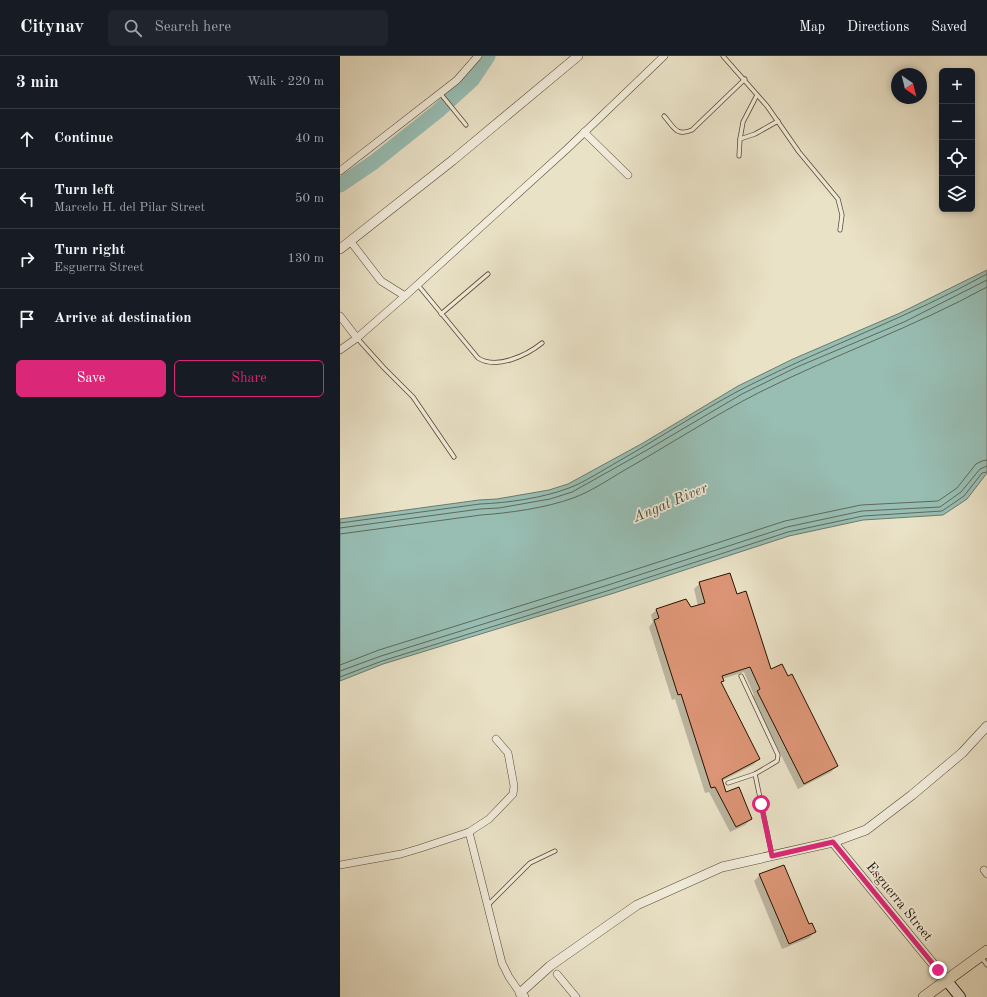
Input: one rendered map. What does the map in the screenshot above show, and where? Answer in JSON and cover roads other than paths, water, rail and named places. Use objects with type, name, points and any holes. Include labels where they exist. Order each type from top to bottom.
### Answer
[{"type":"main road","points":[[924,997],[985,958]]},
{"type":"main road","name":"Esguerra Street","points":[[947,981],[960,997]]},
{"type":"street","points":[[340,171],[457,80],[478,56]]},
{"type":"street","points":[[340,350],[357,338],[405,296],[584,132],[664,56]]},
{"type":"street","points":[[340,250],[454,160],[576,57]]},
{"type":"street","points":[[584,132],[628,175]]},
{"type":"street","points":[[350,242],[381,281],[405,296]]},
{"type":"street","points":[[340,316],[357,338]]},
{"type":"street","points":[[470,832],[502,963],[509,977],[522,995],[637,905],[722,867],[833,842],[866,830],[912,796],[962,753],[987,726]]},
{"type":"street","points":[[340,865],[401,854],[470,832],[488,819],[513,794],[514,786],[508,753],[496,739]]},
{"type":"street","name":"Esguerra Street","points":[[833,842],[947,981]]},
{"type":"street","points":[[554,971],[576,997]]},
{"type":"lane","points":[[723,56],[745,79],[800,152],[838,199],[842,216],[840,230]]},
{"type":"lane","points":[[664,116],[678,132],[684,133],[692,130],[745,79]]},
{"type":"lane","points":[[440,93],[466,125]]},
{"type":"lane","points":[[739,156],[743,122],[757,95]]},
{"type":"lane","points":[[740,138],[755,134],[778,121]]},
{"type":"lane","points":[[442,314],[488,274]]},
{"type":"lane","points":[[417,284],[478,358],[484,362],[494,363],[522,357],[542,343]]},
{"type":"lane","points":[[357,338],[413,397],[454,457]]},
{"type":"lane","points":[[728,783],[754,774],[777,761],[778,755],[741,676]]},
{"type":"lane","points":[[754,774],[772,856]]},
{"type":"lane","points":[[488,905],[530,863],[555,851]]},
{"type":"water","name":"Angat River","points":[[987,270],[987,473],[967,499],[943,515],[863,520],[789,536],[611,594],[383,664],[340,681],[340,519],[479,500],[497,499],[549,490],[568,484],[643,443],[738,386],[793,359],[900,313]]},
{"type":"waterway","points":[[340,185],[374,162],[438,111],[472,80],[488,56]]}]
